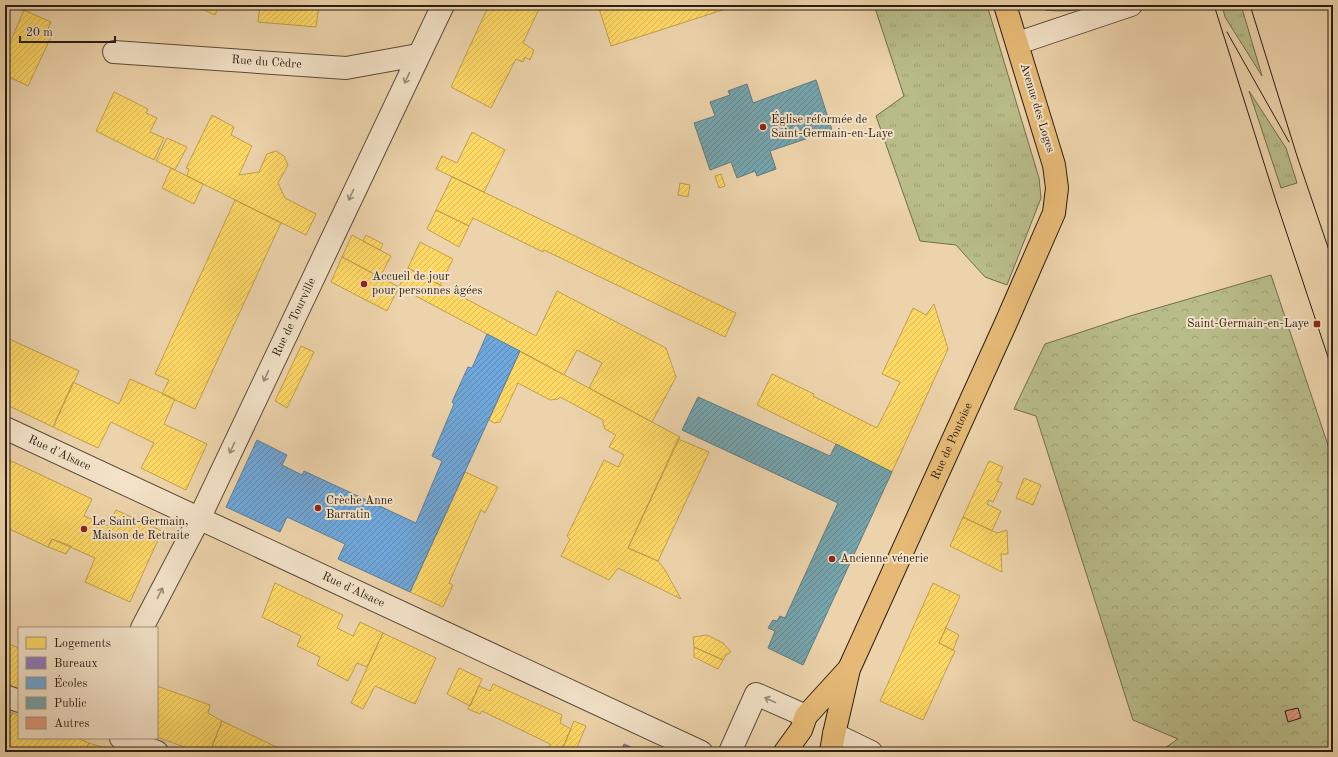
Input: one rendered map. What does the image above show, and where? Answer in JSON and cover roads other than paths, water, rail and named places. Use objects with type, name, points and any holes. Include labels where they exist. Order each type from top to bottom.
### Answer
[{"type":"main road","name":"Avenue des Loges","points":[[1005,5],[1018,43],[1054,165],[1056,188],[1054,213]]},
{"type":"main road","name":"Rue de Pontoise","points":[[833,743],[848,669],[1005,326],[1054,213]]},
{"type":"main road","name":"Rue de Pontoise","points":[[785,752],[801,730],[806,716],[848,669]]},
{"type":"street","name":"Rue de Tourville","points":[[143,627],[198,518],[418,55],[440,12],[442,5]]},
{"type":"street","points":[[1018,43],[1131,5]]},
{"type":"street","name":"Rue du Cèdre","points":[[114,52],[346,68],[418,55]]},
{"type":"street","name":"Rue d'Alsace","points":[[5,428],[701,752]]},
{"type":"street","points":[[730,752],[756,694],[806,716]]},
{"type":"street","points":[[5,696],[18,701]]},
{"type":"street","points":[[124,739],[157,752]]},
{"type":"street","points":[[833,743],[871,752]]},
{"type":"tram line","points":[[1214,5],[1276,201],[1333,372]]},
{"type":"tram line","points":[[1250,5],[1297,156],[1333,262]]},
{"type":"tram line","points":[[1227,32],[1289,142]]},
{"type":"place","name":"Église réformée de Saint-Germain-en-Laye","points":[[763,127]]},
{"type":"place","name":"Accueil de jour pour personnes âgées","points":[[364,284]]},
{"type":"place","name":"Saint-Germain-en-Laye","points":[[1317,324]]},
{"type":"place","name":"Crèche Anne Barratin","points":[[318,508]]},
{"type":"place","name":"Le Saint-Germain, Maison de Retraite","points":[[84,529]]},
{"type":"place","name":"Ancienne vénerie","points":[[832,559]]}]
